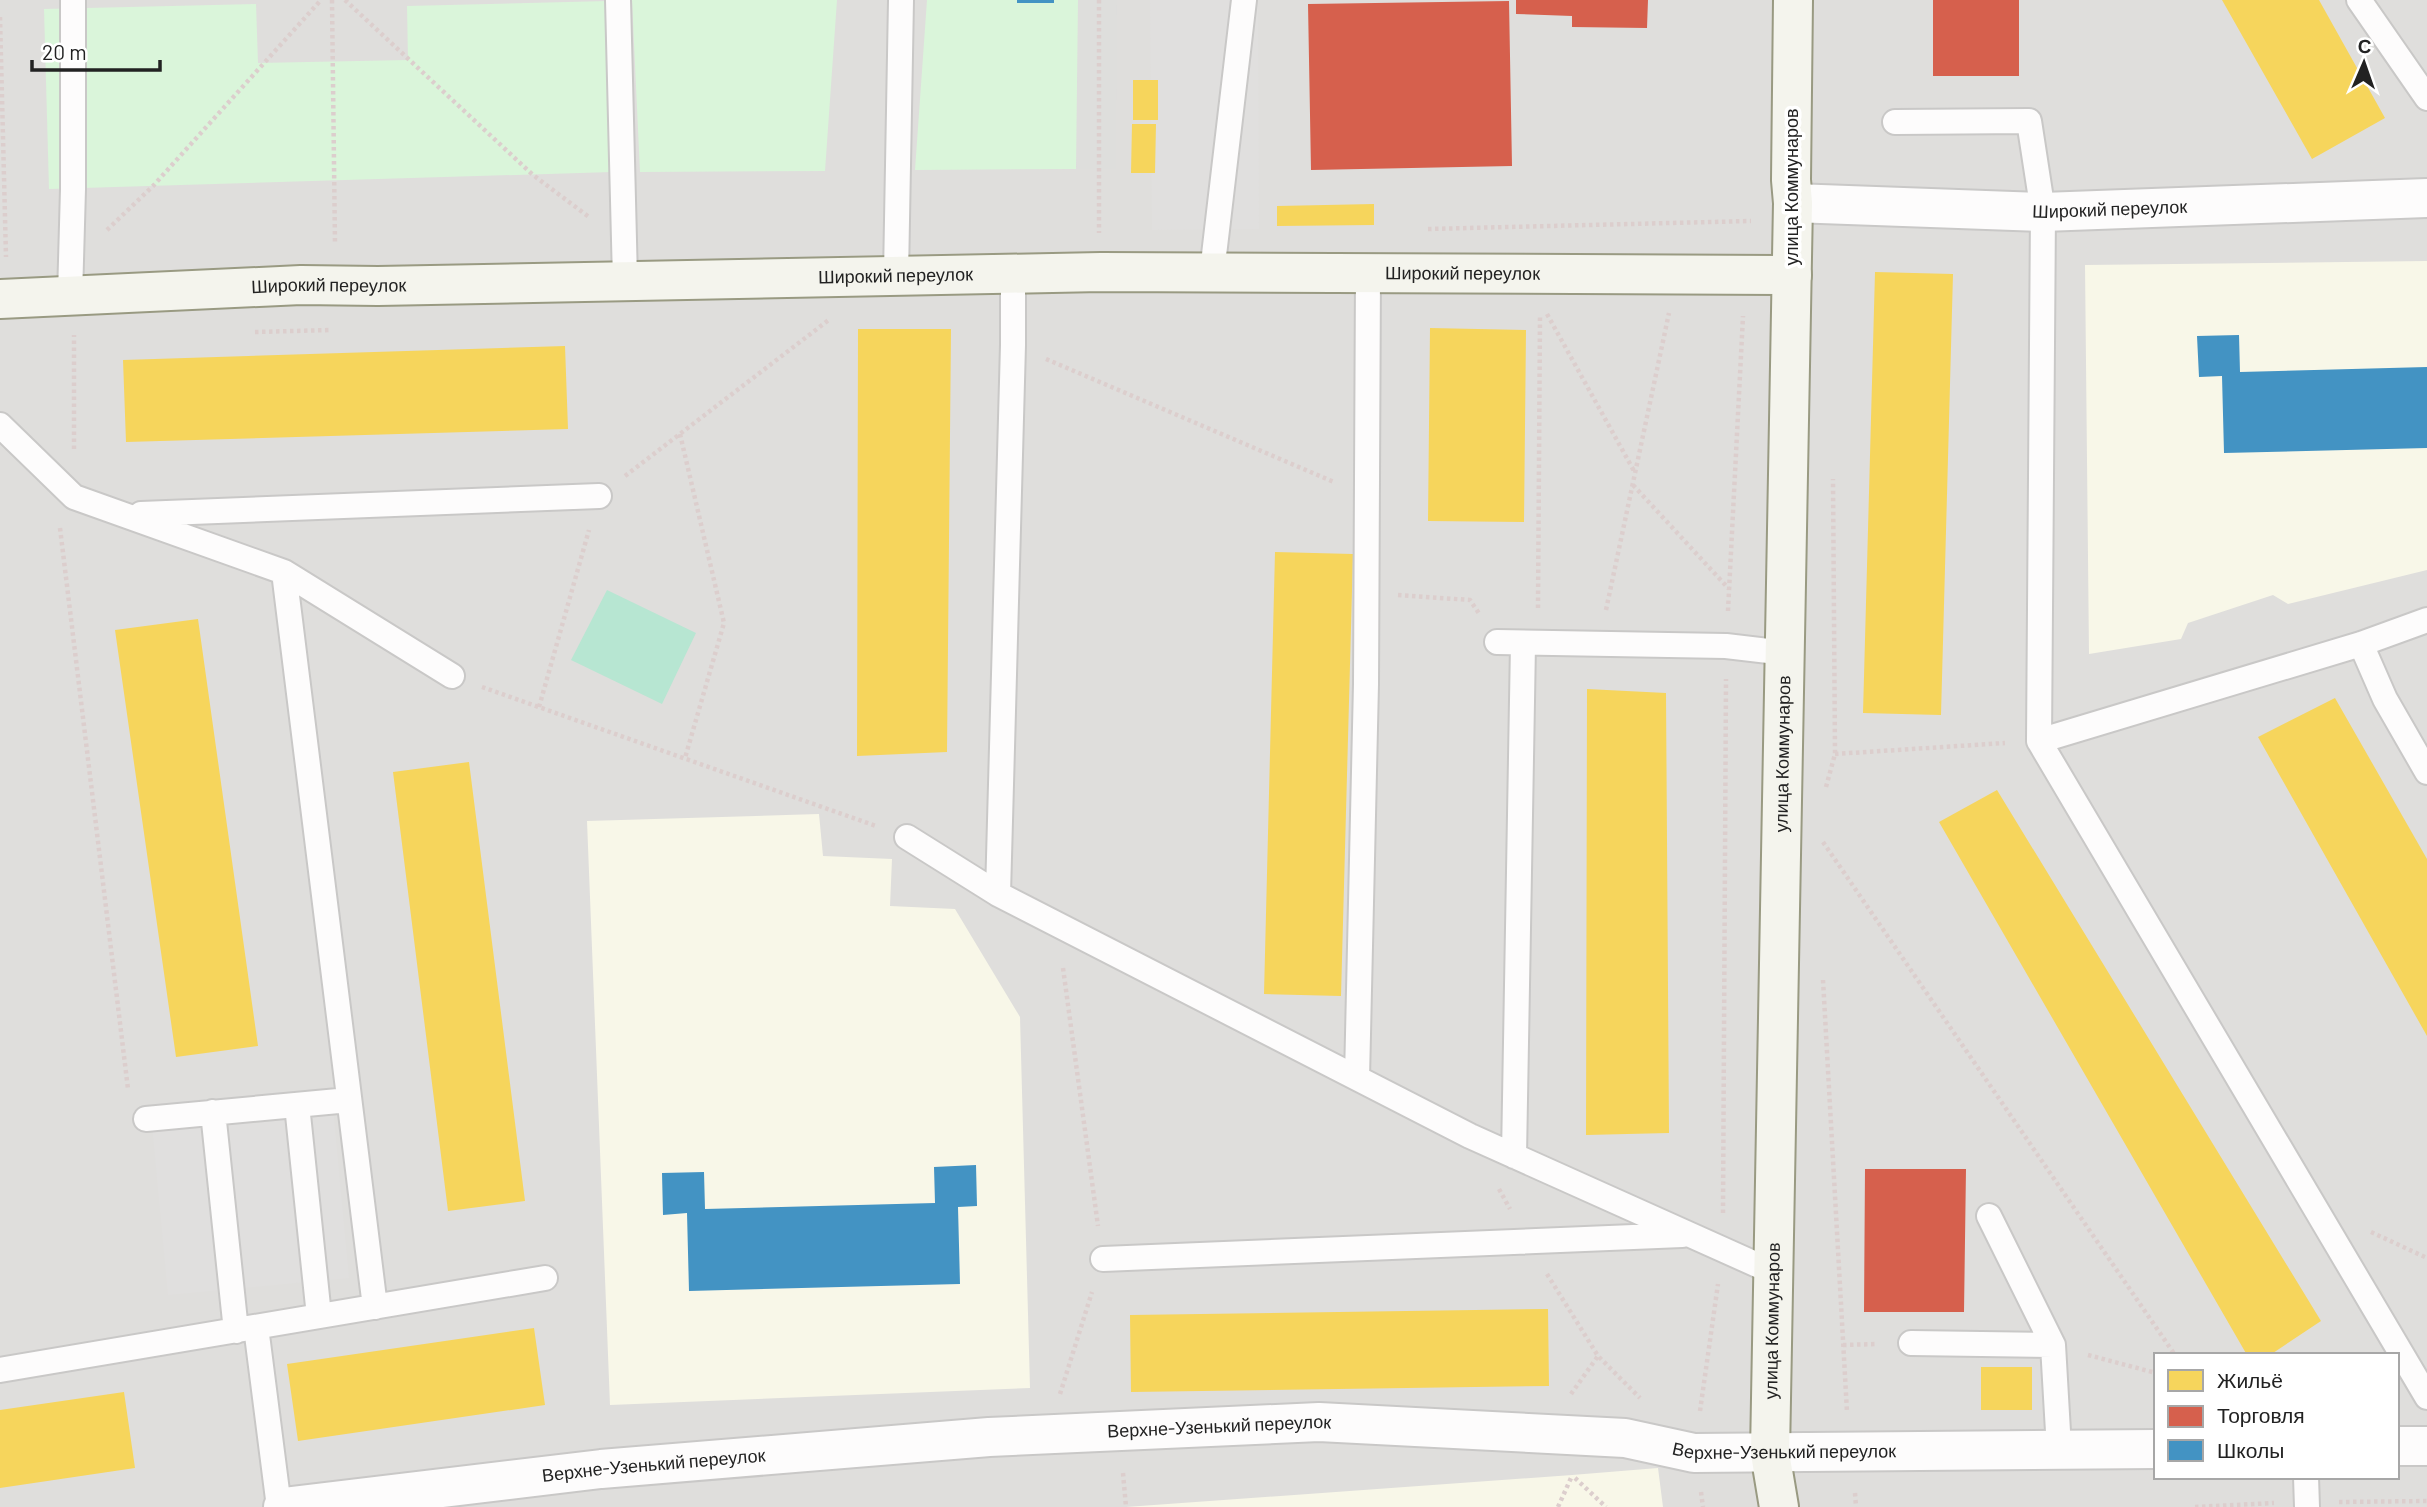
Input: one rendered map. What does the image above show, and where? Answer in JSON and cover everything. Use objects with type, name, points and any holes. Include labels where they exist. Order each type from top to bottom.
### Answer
[{"type":"street","name":"улица Коммунаров","points":[[1779,1507],[1770,1453],[1792,275],[1793,0]]},
{"type":"street","name":"Широкий переулок","points":[[1793,203],[2043,212],[2427,198]]},
{"type":"street","name":"Широкий переулок","points":[[0,299],[70,281],[378,286],[1101,272],[1792,275]]},
{"type":"street","name":"Верхне-Узенький переулок","points":[[281,1507],[601,1469],[1048,1434],[1319,1422],[1625,1438],[1694,1453],[2154,1448]]},
{"type":"street","points":[[2399,1446],[2427,1446]]},
{"type":"lane","points":[[70,281],[74,189],[73,0]]},
{"type":"lane","points":[[618,0],[625,280]]},
{"type":"lane","points":[[896,275],[901,0]]},
{"type":"lane","points":[[1212,272],[1244,0]]},
{"type":"lane","points":[[2359,0],[2427,98]]},
{"type":"lane","points":[[1895,122],[2029,121],[2043,212],[2039,741],[2427,1396]]},
{"type":"lane","points":[[1357,1078],[1366,593],[1368,272]]},
{"type":"lane","points":[[998,894],[1013,274]]},
{"type":"lane","points":[[0,425],[74,497],[284,572],[452,676]]},
{"type":"lane","points":[[128,515],[599,496]]},
{"type":"lane","points":[[284,572],[375,1307]]},
{"type":"lane","points":[[2039,741],[2361,643],[2427,620]]},
{"type":"lane","points":[[1497,642],[1726,646],[1785,653]]},
{"type":"lane","points":[[2361,643],[2385,699],[2427,772]]},
{"type":"lane","points":[[1514,1156],[1530,644]]},
{"type":"lane","points":[[907,837],[998,894],[1471,1136],[1773,1272]]},
{"type":"lane","points":[[146,1119],[349,1100]]},
{"type":"lane","points":[[297,1105],[319,1316]]},
{"type":"lane","points":[[212,1112],[246,1329],[281,1507]]},
{"type":"lane","points":[[1989,1216],[2053,1346],[2059,1449]]},
{"type":"lane","points":[[1103,1259],[1690,1235]]},
{"type":"lane","points":[[0,1370],[545,1279]]},
{"type":"lane","points":[[1911,1343],[2053,1346]]},
{"type":"lane","points":[[2306,1479],[2307,1507]]},
{"type":"path","points":[[146,1119],[129,1101],[58,514],[74,497],[75,337],[70,281],[321,0]]},
{"type":"path","points":[[332,0],[335,248]]},
{"type":"path","points":[[345,0],[533,175],[624,242]]},
{"type":"path","points":[[1099,0],[1101,272]]},
{"type":"path","points":[[0,17],[6,258]]},
{"type":"path","points":[[1703,1507],[1694,1453],[1723,1250],[1726,646],[1748,221]]},
{"type":"path","points":[[1599,645],[1669,311]]},
{"type":"path","points":[[1546,312],[1635,473]]},
{"type":"path","points":[[1530,644],[1539,314]]},
{"type":"path","points":[[540,707],[599,496],[833,317]]},
{"type":"path","points":[[1013,345],[1367,496]]},
{"type":"path","points":[[680,434],[724,623],[685,758]]},
{"type":"path","points":[[1633,484],[1729,589]]},
{"type":"path","points":[[1366,593],[1470,600],[1497,642]]},
{"type":"path","points":[[452,676],[907,837]]},
{"type":"path","points":[[1835,754],[2039,741]]},
{"type":"path","points":[[1823,841],[2174,1353]]},
{"type":"path","points":[[1048,1434],[1103,1259],[1058,925]]},
{"type":"path","points":[[1823,969],[1849,1452],[1856,1507]]},
{"type":"path","points":[[1471,1136],[1527,1241],[1598,1356],[1646,1405]]},
{"type":"path","points":[[2053,1346],[2154,1372]]},
{"type":"path","points":[[1572,1475],[1606,1507]]},
{"type":"shaded area","points":[[0,0],[2427,0],[2427,1507],[0,1507]]},
{"type":"shaded area","points":[[1078,0],[1117,0],[1116,169],[1076,169]]},
{"type":"shaded area","points":[[1150,0],[1258,0],[1259,229],[1152,230]]},
{"type":"shaded area","points":[[2427,261],[2427,570],[2288,604],[2273,595],[2188,623],[2181,639],[2089,654],[2085,265]]},
{"type":"shaded area","points":[[819,814],[823,856],[892,859],[890,906],[955,909],[1020,1017],[1030,1388],[610,1405],[587,821]]},
{"type":"shaded area","points":[[333,1108],[349,1278],[168,1295],[152,1125]]},
{"type":"shaded area","points":[[1658,1468],[1663,1507],[1126,1507],[1572,1475]]},
{"type":"green space","points":[[632,0],[837,0],[825,171],[640,172]]},
{"type":"green space","points":[[927,0],[1078,0],[1076,169],[915,170]]},
{"type":"green space","points":[[608,1],[612,172],[49,189],[44,9],[256,4],[258,63],[408,60],[407,6]]},
{"type":"green space","points":[[607,590],[696,633],[662,704],[571,660]]},
{"type":"building: Жильё","points":[[2222,0],[2319,0],[2385,118],[2312,159]]},
{"type":"building: Жильё","points":[[1133,80],[1158,80],[1158,120],[1133,120]]},
{"type":"building: Жильё","points":[[1132,124],[1156,124],[1155,173],[1131,173]]},
{"type":"building: Жильё","points":[[1374,204],[1374,225],[1277,226],[1277,206]]},
{"type":"building: Жильё","points":[[1875,272],[1953,274],[1941,715],[1863,713]]},
{"type":"building: Жильё","points":[[1430,328],[1526,330],[1524,522],[1428,521]]},
{"type":"building: Жильё","points":[[858,329],[951,329],[947,752],[857,756]]},
{"type":"building: Жильё","points":[[565,346],[568,429],[126,442],[123,360]]},
{"type":"building: Жильё","points":[[1275,552],[1353,554],[1341,996],[1264,994]]},
{"type":"building: Жильё","points":[[198,619],[258,1046],[176,1057],[115,630]]},
{"type":"building: Жильё","points":[[1587,689],[1666,693],[1669,1133],[1586,1135]]},
{"type":"building: Жильё","points":[[2335,698],[2427,859],[2427,1036],[2258,737]]},
{"type":"building: Жильё","points":[[469,762],[525,1201],[448,1211],[393,772]]},
{"type":"building: Жильё","points":[[1997,790],[2321,1321],[2273,1353],[2246,1353],[1939,822]]},
{"type":"building: Жильё","points":[[1548,1309],[1549,1386],[1131,1392],[1130,1315]]},
{"type":"building: Жильё","points":[[534,1328],[545,1405],[298,1441],[287,1364]]},
{"type":"building: Жильё","points":[[1981,1367],[2032,1367],[2032,1410],[1981,1410]]},
{"type":"building: Жильё","points":[[124,1392],[135,1468],[0,1488],[0,1410]]},
{"type":"building: Торговля","points":[[1516,0],[1648,0],[1647,28],[1572,27],[1572,16],[1516,14]]},
{"type":"building: Торговля","points":[[1933,0],[2019,0],[2019,76],[1933,76]]},
{"type":"building: Торговля","points":[[1509,1],[1512,166],[1311,170],[1308,4]]},
{"type":"building: Торговля","points":[[1865,1169],[1966,1169],[1964,1312],[1864,1312]]},
{"type":"building: Школы","points":[[1017,0],[1054,0],[1054,3],[1017,3]]},
{"type":"building: Школы","points":[[2239,335],[2240,372],[2427,367],[2427,448],[2224,453],[2222,376],[2199,377],[2197,336]]},
{"type":"building: Школы","points":[[976,1165],[977,1206],[958,1207],[960,1284],[689,1291],[687,1213],[663,1215],[662,1173],[704,1172],[705,1209],[935,1203],[934,1167]]}]
